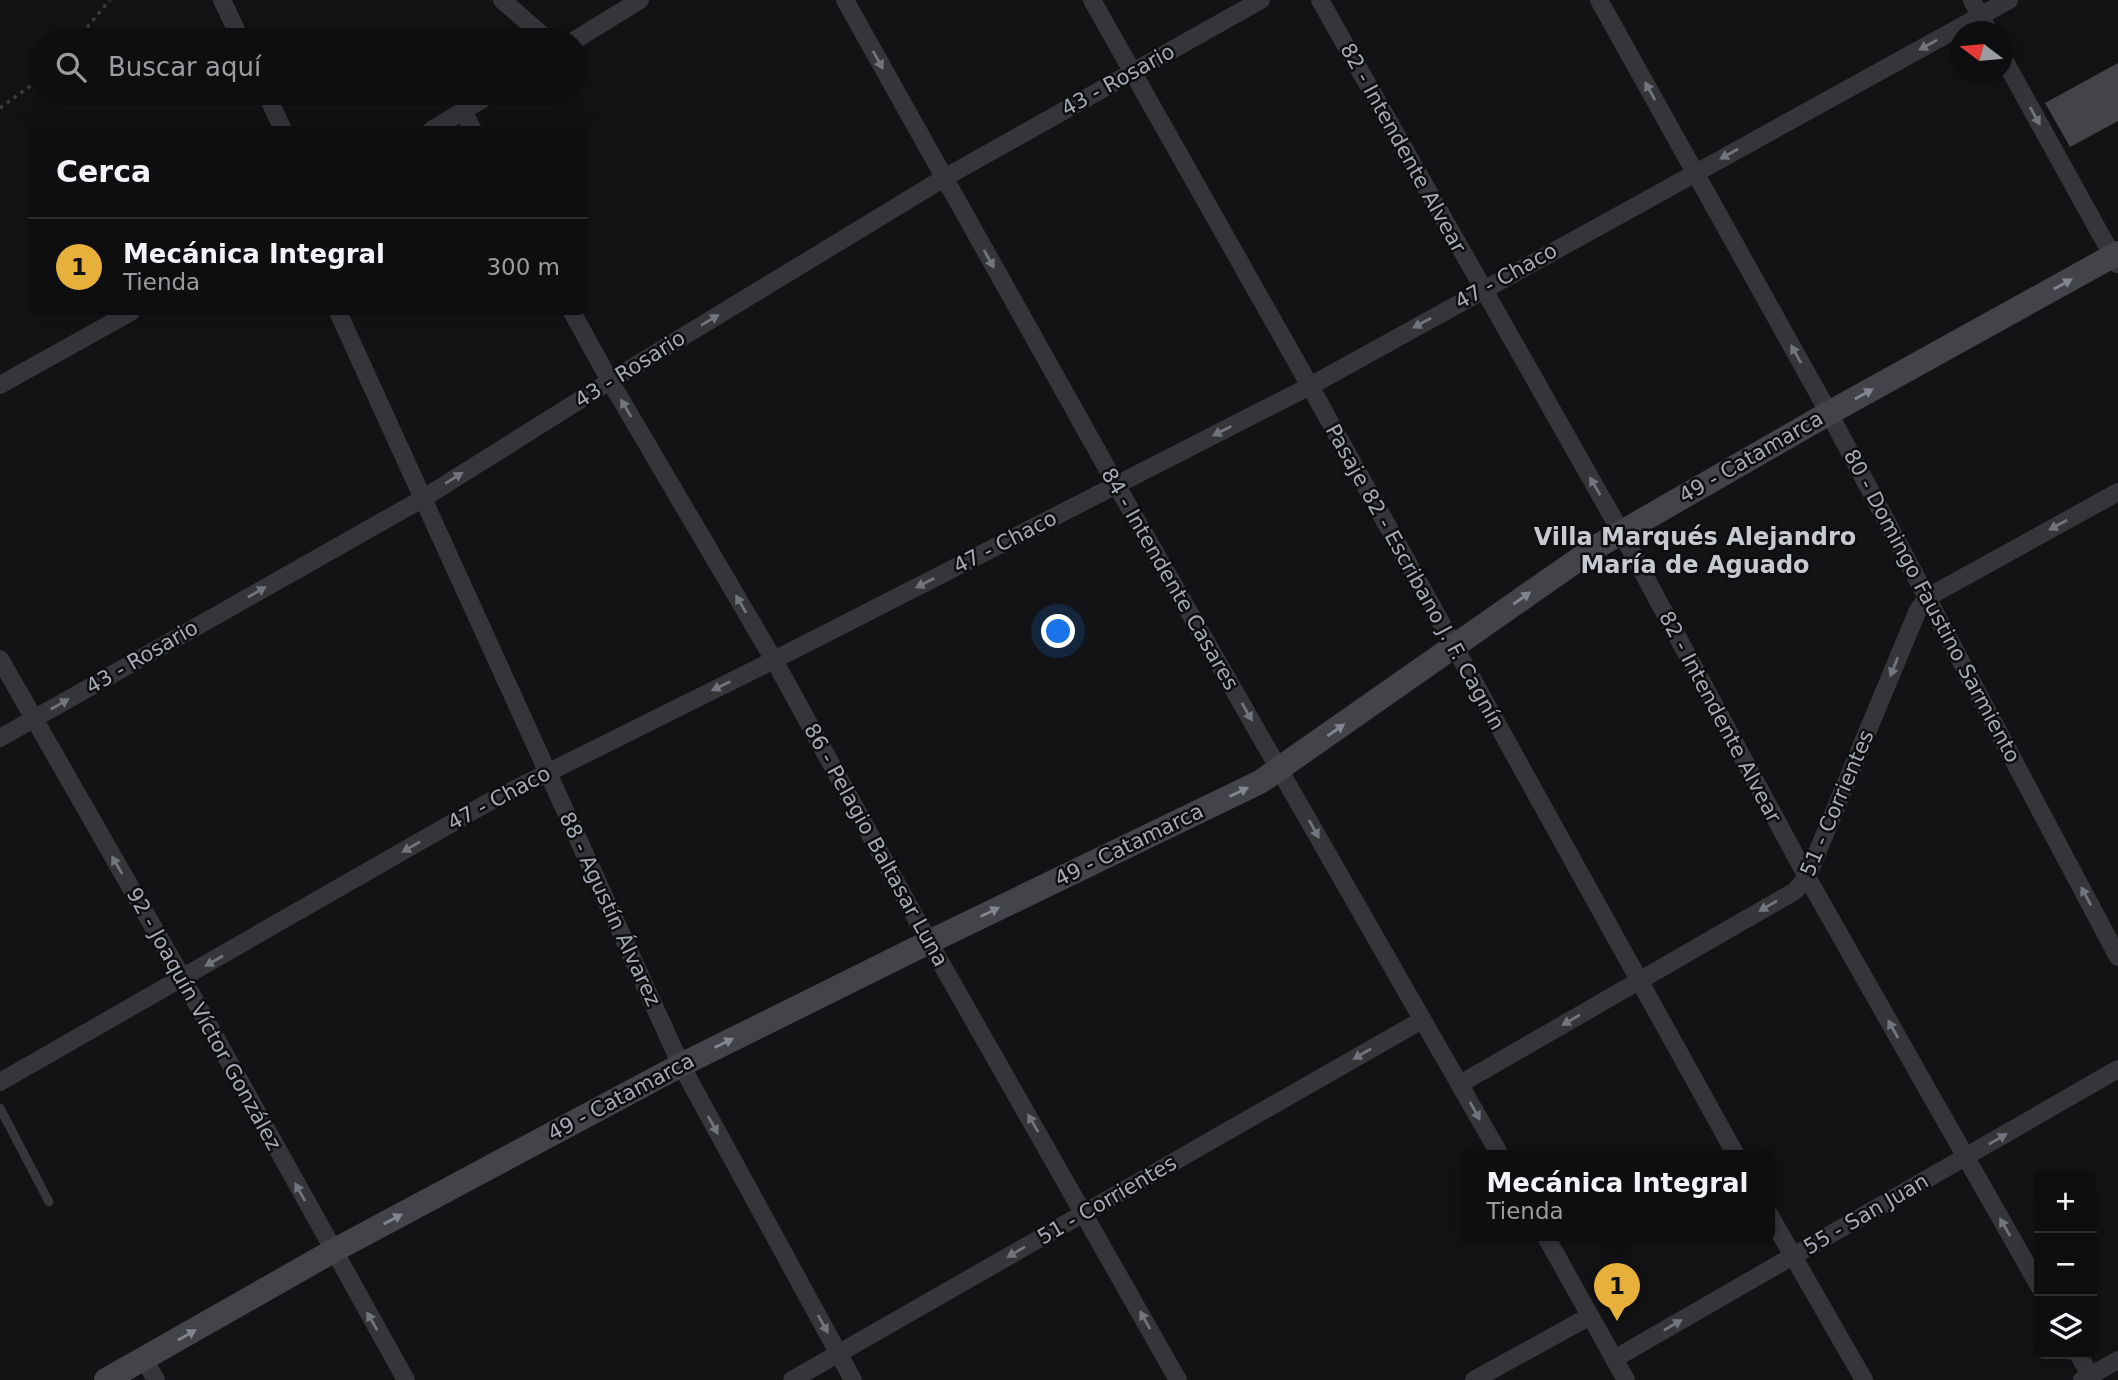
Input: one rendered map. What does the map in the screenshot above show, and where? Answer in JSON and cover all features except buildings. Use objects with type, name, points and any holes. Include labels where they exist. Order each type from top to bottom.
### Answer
[{"type":"street","points":[[222,0],[235,28]]},
{"type":"street","points":[[502,0],[534,28]]},
{"type":"street","points":[[588,32],[640,0]]},
{"type":"street","name":"84 - Intendente Casares","points":[[845,0],[1116,486],[1497,1150]]},
{"type":"street","name":"Pasaje 82 - Escribano J. F. Cagnín","points":[[1091,0],[1310,386],[1733,1150]]},
{"type":"street","name":"43 - Rosario","points":[[0,738],[422,499],[944,178],[1261,0]]},
{"type":"street","name":"82 - Intendente Alvear","points":[[1320,0],[1620,532],[1807,877],[2034,1277]]},
{"type":"street","name":"80 - Domingo Faustino Sarmiento","points":[[1599,0],[1829,413],[2118,957]]},
{"type":"street","name":"47 - Chaco","points":[[0,1082],[488,803],[1310,386],[2009,0]]},
{"type":"street","points":[[2013,74],[2116,259]]},
{"type":"street","points":[[272,105],[281,126]]},
{"type":"street","points":[[439,126],[473,105]]},
{"type":"street","points":[[463,111],[471,126]]},
{"type":"street","name":"49 - Catamarca","points":[[106,1380],[150,1369],[333,1251],[681,1065],[1260,782],[1620,532],[1829,413],[2116,259]]},
{"type":"street","points":[[0,386],[126,315]]},
{"type":"street","name":"88 - Agustín Álvarez","points":[[339,315],[681,1065],[853,1380]]},
{"type":"street","name":"86 - Pelagio Baltasar Luna","points":[[574,315],[774,660],[929,942],[1178,1380]]},
{"type":"street","points":[[1928,597],[2118,492]]},
{"type":"street","name":"51 - Corrientes","points":[[1460,1084],[1795,891],[1807,877],[1918,610],[1928,597]]},
{"type":"street","name":"92 - Joaquín Víctor González","points":[[0,659],[183,979],[406,1380]]},
{"type":"street","name":"51 - Corrientes","points":[[792,1380],[1422,1020]]},
{"type":"street","name":"55 - San Juan","points":[[1614,1359],[2118,1069]]},
{"type":"street","points":[[1775,1224],[1864,1380]]},
{"type":"street","points":[[1548,1241],[1626,1380]]},
{"type":"street","points":[[1474,1380],[1590,1316]]},
{"type":"street","points":[[2080,1359],[2088,1379],[2118,1360]]},
{"type":"lane","points":[[0,1108],[49,1202]]},
{"type":"path","points":[[85,28],[110,0]]},
{"type":"path","points":[[0,108],[28,88]]},
{"type":"place","name":"Mecánica Integral","points":[[1617,1321]]},
{"type":"district","name":"Villa Marqués Alejandro María de Aguado","points":[[1695,551]]}]
